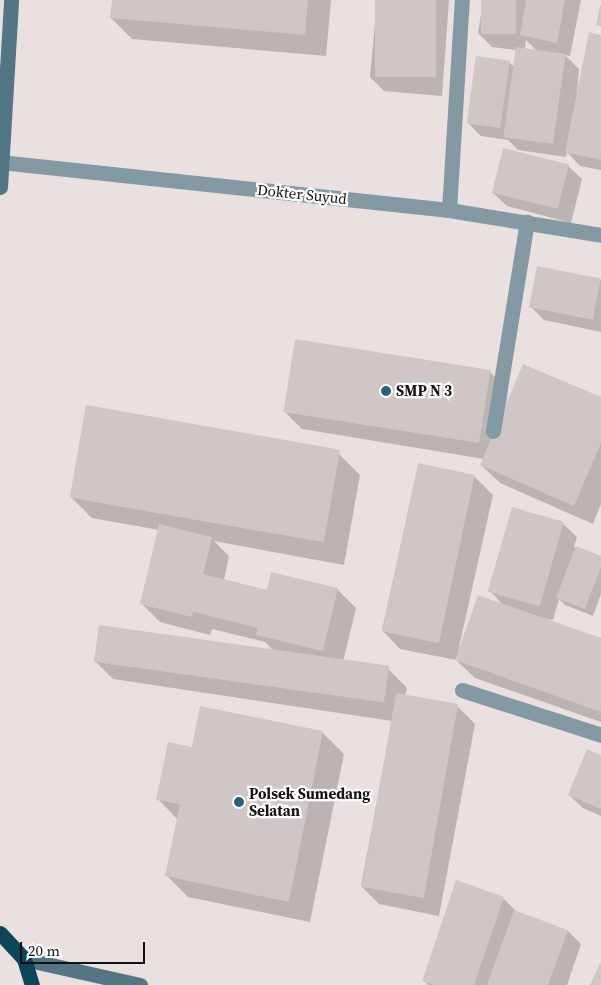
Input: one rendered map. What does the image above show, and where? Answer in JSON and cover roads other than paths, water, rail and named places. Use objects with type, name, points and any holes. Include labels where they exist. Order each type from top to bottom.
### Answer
[{"type":"highway","points":[[0,932],[24,959],[32,985]]},
{"type":"main road","points":[[0,187],[11,0]]},
{"type":"main road","points":[[24,959],[140,985]]},
{"type":"street","points":[[449,210],[462,0]]},
{"type":"street","name":"Dokter Suyud","points":[[1,162],[449,210],[601,235]]},
{"type":"street","points":[[493,431],[527,222]]},
{"type":"street","points":[[462,690],[601,735]]},
{"type":"place","name":"SMP N 3","points":[[386,391]]},
{"type":"place","name":"Polsek Sumedang Selatan","points":[[239,802]]}]
